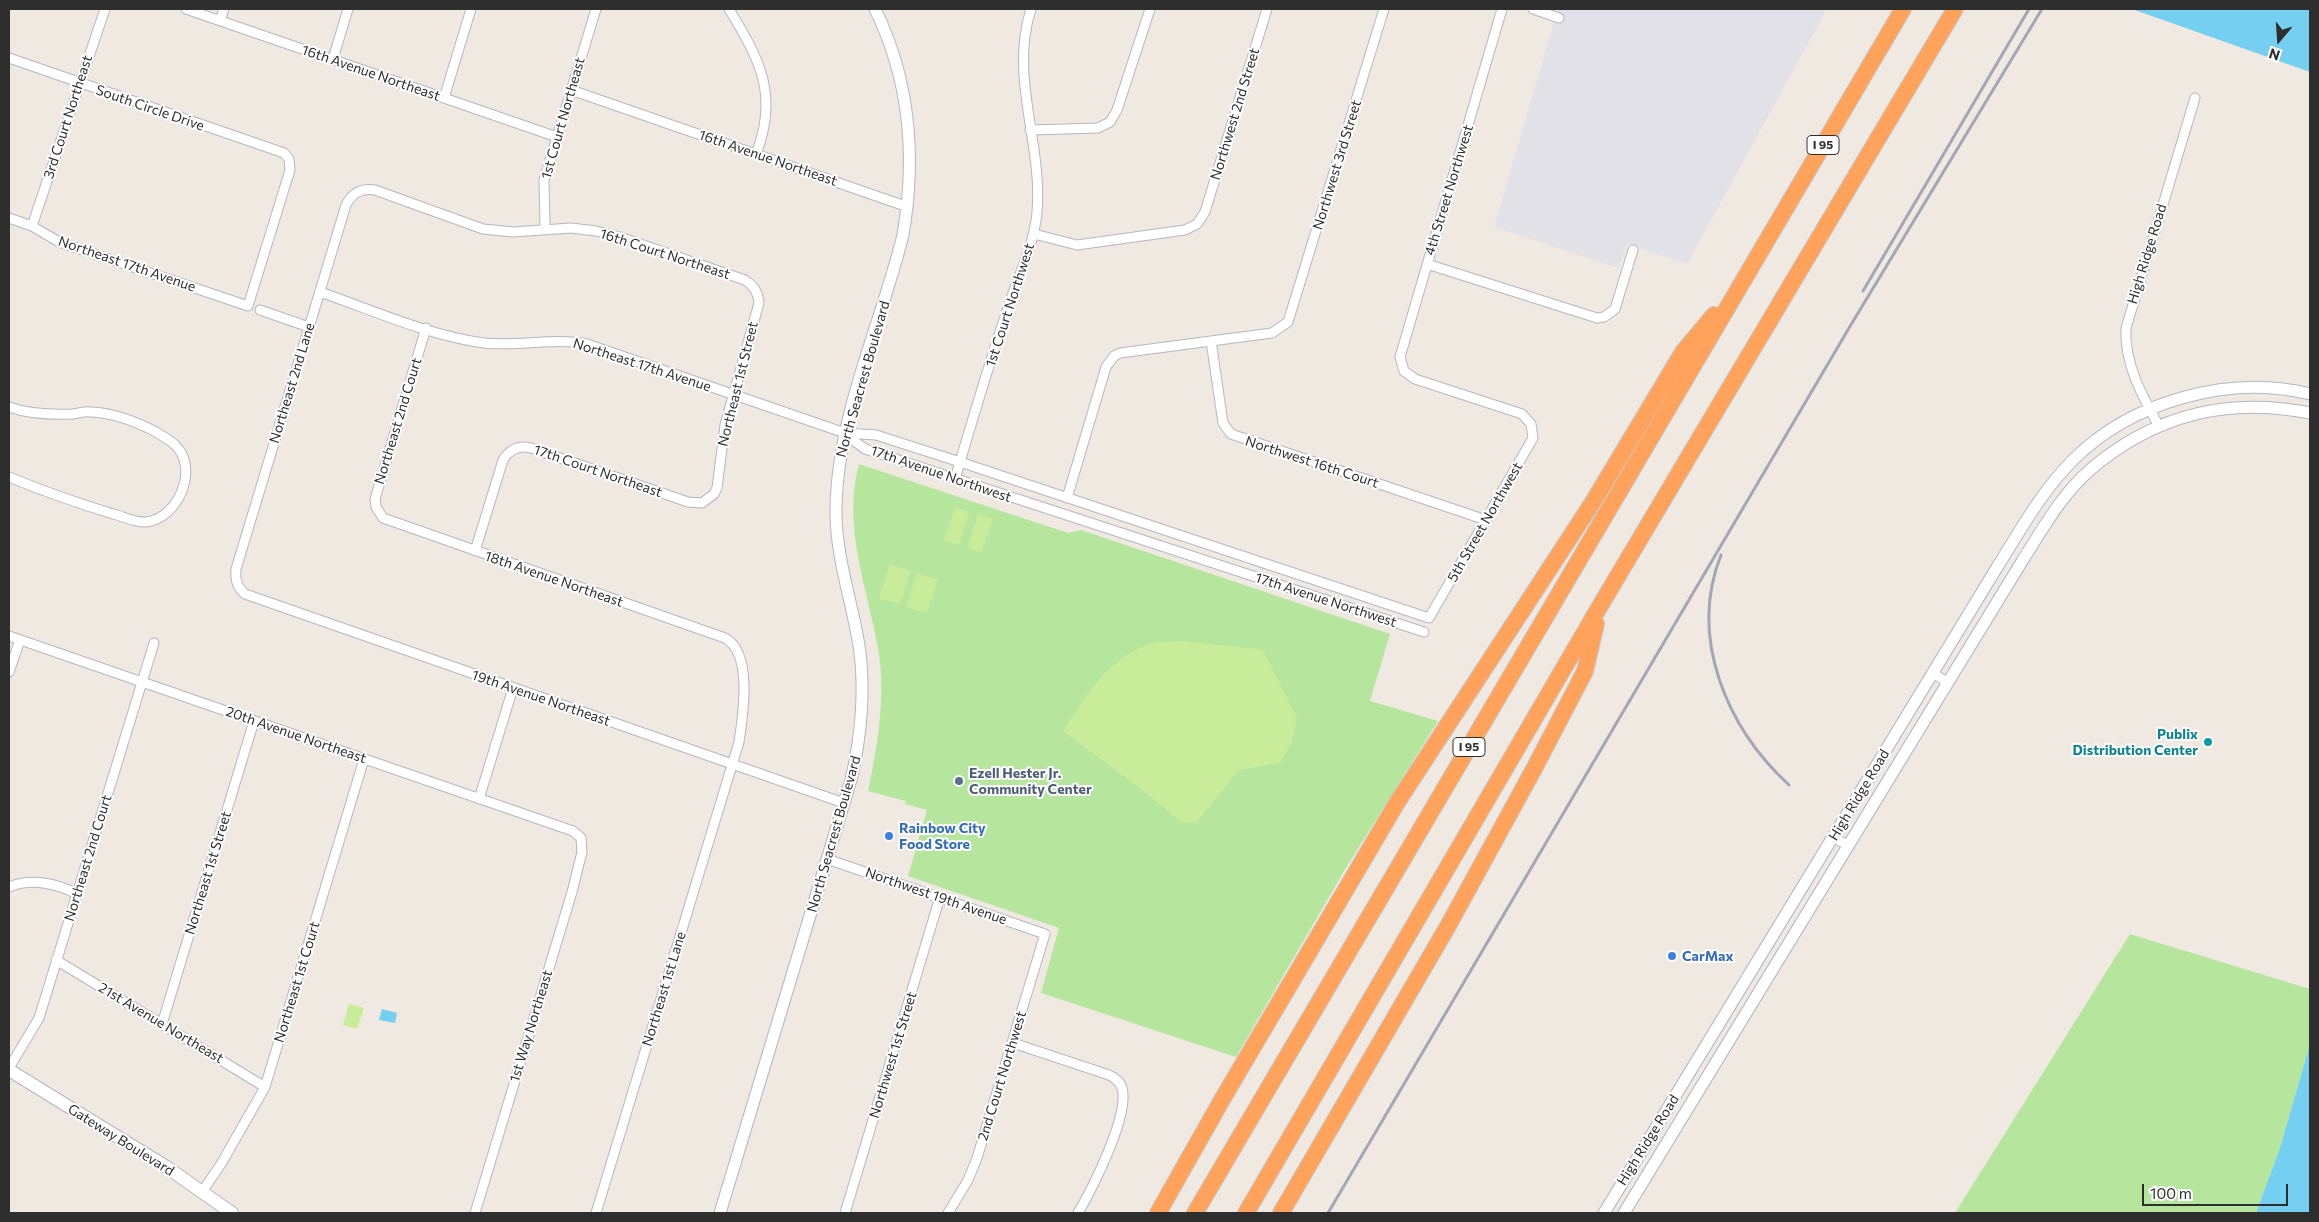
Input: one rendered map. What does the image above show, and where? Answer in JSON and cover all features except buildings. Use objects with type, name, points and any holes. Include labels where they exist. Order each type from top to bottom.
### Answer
[{"type":"highway","name":"I 95","points":[[1195,1213],[1903,9]]},
{"type":"highway","points":[[1246,1213],[1600,606],[1955,9]]},
{"type":"highway","points":[[1158,1213],[1232,1081],[1412,779],[1593,502],[1683,352],[1743,281]]},
{"type":"highway","points":[[1281,1213],[1452,918],[1535,767],[1585,671],[1600,606]]},
{"type":"main road","name":"Gateway Boulevard","points":[[9,1069],[165,1166],[232,1213]]},
{"type":"street","name":"3rd Court Northeast","points":[[32,226],[105,9]]},
{"type":"street","name":"16th Avenue Northeast","points":[[186,9],[557,137]]},
{"type":"street","points":[[220,20],[224,9]]},
{"type":"street","points":[[333,59],[348,9]]},
{"type":"street","points":[[444,98],[471,9]]},
{"type":"street","name":"1st Court Northeast","points":[[546,228],[543,187],[596,9]]},
{"type":"street","points":[[730,9],[754,50],[765,81],[767,98],[766,122],[756,154]]},
{"type":"street","name":"North Seacrest Boulevard","points":[[720,1213],[844,802],[857,753],[862,699],[860,651],[842,571],[837,535],[837,481],[845,433],[896,263],[908,207],[910,164],[906,107],[893,51],[875,9]]},
{"type":"street","name":"1st Court Northwest","points":[[955,479],[1009,304],[1028,257],[1034,234],[1038,195],[1023,66],[1024,42],[1031,9]]},
{"type":"street","points":[[1030,130],[1098,128],[1110,122],[1117,110],[1150,9]]},
{"type":"street","name":"Northwest 2nd Street","points":[[1034,234],[1077,245],[1185,230],[1202,218],[1267,9]]},
{"type":"street","name":"Northwest 3rd Street","points":[[1211,341],[1272,333],[1279,331],[1288,322],[1384,9]]},
{"type":"street","name":"4th Street Northwest","points":[[1502,9],[1401,350],[1401,364],[1404,370],[1415,379],[1522,414],[1531,424]]},
{"type":"street","points":[[1533,9],[1559,18]]},
{"type":"street","name":"South Circle Drive","points":[[9,58],[284,153],[289,158],[290,170],[248,306]]},
{"type":"street","name":"16th Avenue Northeast","points":[[571,90],[908,207]]},
{"type":"street","name":"High Ridge Road","points":[[1624,1213],[2050,517],[2081,478],[2114,451],[2159,426],[2130,363],[2125,346],[2126,328],[2195,98]]},
{"type":"street","name":"16th Court Northeast","points":[[368,189],[483,229],[513,232],[546,228],[588,230],[620,237],[744,280],[756,289]]},
{"type":"street","name":"Northeast 2nd Lane","points":[[240,589],[236,583],[236,569],[346,205],[354,193],[368,189]]},
{"type":"street","name":"Northeast 17th Avenue","points":[[9,218],[32,226],[59,242],[248,306]]},
{"type":"street","points":[[1427,264],[1597,318],[1604,317],[1615,309],[1633,250]]},
{"type":"street","name":"Northeast 1st Street","points":[[702,502],[714,494],[717,488],[725,426],[760,303],[756,289]]},
{"type":"street","name":"Northeast 17th Avenue","points":[[320,292],[461,339],[486,343],[572,341],[845,433]]},
{"type":"street","points":[[260,310],[309,327]]},
{"type":"street","name":"Northeast 2nd Court","points":[[379,513],[375,500],[426,328]]},
{"type":"street","points":[[1066,498],[1109,361],[1120,353],[1211,341]]},
{"type":"street","name":"Northwest 16th Court","points":[[1211,341],[1222,423],[1231,434],[1486,520]]},
{"type":"street","points":[[2150,410],[2184,398],[2237,389],[2274,389],[2310,394]]},
{"type":"street","points":[[2159,426],[2196,414],[2239,406],[2274,407],[2310,413]]},
{"type":"street","points":[[9,407],[36,413],[90,412],[115,416],[138,423],[176,445],[183,458],[185,474],[183,490],[175,503],[164,514],[144,522],[54,496],[9,477]]},
{"type":"street","name":"High Ridge Road","points":[[1604,1213],[2034,508],[2073,460],[2097,440],[2120,425],[2150,410]]},
{"type":"street","name":"5th Street Northwest","points":[[1429,618],[1530,445],[1533,431],[1531,424]]},
{"type":"street","name":"17th Avenue Northwest","points":[[845,433],[876,436],[960,462],[1429,618]]},
{"type":"street","name":"17th Avenue Northwest","points":[[845,433],[865,449],[1424,632]]},
{"type":"street","name":"17th Court Northeast","points":[[475,552],[503,460],[507,454],[517,448],[531,448],[688,502],[702,502]]},
{"type":"street","points":[[2054,482],[2067,494]]},
{"type":"street","name":"18th Avenue Northeast","points":[[379,513],[390,522],[732,642],[740,653],[744,694],[743,718],[732,764]]},
{"type":"street","name":"19th Avenue Northeast","points":[[240,589],[245,594],[844,802]]},
{"type":"street","name":"20th Avenue Northeast","points":[[9,636],[573,831],[581,838]]},
{"type":"street","points":[[9,672],[20,640]]},
{"type":"street","name":"Northeast 2nd Court","points":[[9,1069],[39,1018],[154,643]]},
{"type":"street","points":[[1933,672],[1948,683]]},
{"type":"street","points":[[479,799],[513,688]]},
{"type":"street","name":"Northeast 1st Street","points":[[162,1024],[254,721]]},
{"type":"street","name":"Northeast 1st Court","points":[[202,1192],[226,1156],[265,1086],[364,759]]},
{"type":"street","name":"Northeast 1st Lane","points":[[596,1213],[732,764]]},
{"type":"street","points":[[1833,837],[1849,846]]},
{"type":"street","name":"1st Way Northeast","points":[[474,1213],[572,892],[582,852],[581,838]]},
{"type":"street","name":"Northwest 19th Avenue","points":[[827,859],[1045,934]]},
{"type":"street","points":[[9,887],[40,883],[60,886],[77,894]]},
{"type":"street","name":"Northwest 1st Street","points":[[845,1213],[940,897]]},
{"type":"street","name":"2nd Court Northwest","points":[[948,1213],[968,1180],[977,1158],[1045,934]]},
{"type":"street","name":"21st Avenue Northeast","points":[[56,960],[265,1086]]},
{"type":"street","points":[[1013,1042],[1109,1075],[1120,1083],[1123,1097],[1122,1108],[1109,1151],[1097,1181],[1078,1213]]},
{"type":"street","points":[[1673,1100],[1688,1109]]},
{"type":"shaded area","points":[[1558,9],[1827,9],[1687,264],[1627,244],[1618,268],[1494,227]]},
{"type":"green space","points":[[859,464],[1068,533],[1081,530],[1390,634],[1370,701],[1438,721],[1347,866],[1236,1057],[1041,993],[1059,928],[908,876],[927,810],[905,804],[906,801],[868,791],[878,738],[881,684],[878,648],[858,556],[855,533],[854,487]]},
{"type":"green space","points":[[955,507],[969,512],[959,545],[944,540]]},
{"type":"green space","points":[[978,514],[993,519],[982,552],[967,548]]},
{"type":"green space","points":[[890,564],[911,571],[900,604],[879,598]]},
{"type":"green space","points":[[917,573],[938,580],[927,613],[906,607]]},
{"type":"green space","points":[[1184,641],[1263,650],[1297,718],[1292,742],[1280,763],[1239,770],[1196,823],[1182,823],[1141,789],[1063,731],[1080,704],[1100,678],[1124,657],[1153,643]]},
{"type":"green space","points":[[2130,934],[2310,989],[2310,1044],[2280,1148],[2256,1213],[1955,1213]]},
{"type":"green space","points":[[349,1004],[364,1008],[357,1029],[343,1025]]},
{"type":"water","points":[[2132,9],[2310,9],[2310,72]]},
{"type":"water","points":[[382,1009],[397,1013],[395,1023],[379,1020]]},
{"type":"water","points":[[2310,1044],[2310,1213],[2256,1213],[2280,1148]]},
{"type":"railway","points":[[1863,291],[2029,9]]},
{"type":"railway","points":[[1328,1213],[1852,323],[2042,9]]},
{"type":"railway","points":[[1721,555],[1712,586],[1709,618],[1712,649],[1719,680],[1732,709],[1748,737],[1767,762],[1789,785]]},
{"type":"place","name":"Publix Distribution Center","points":[[2208,742]]},
{"type":"place","name":"Ezell Hester Jr. Community Center","points":[[959,781]]},
{"type":"place","name":"Rainbow City Food Store","points":[[889,836]]},
{"type":"place","name":"CarMax","points":[[1672,956]]}]
